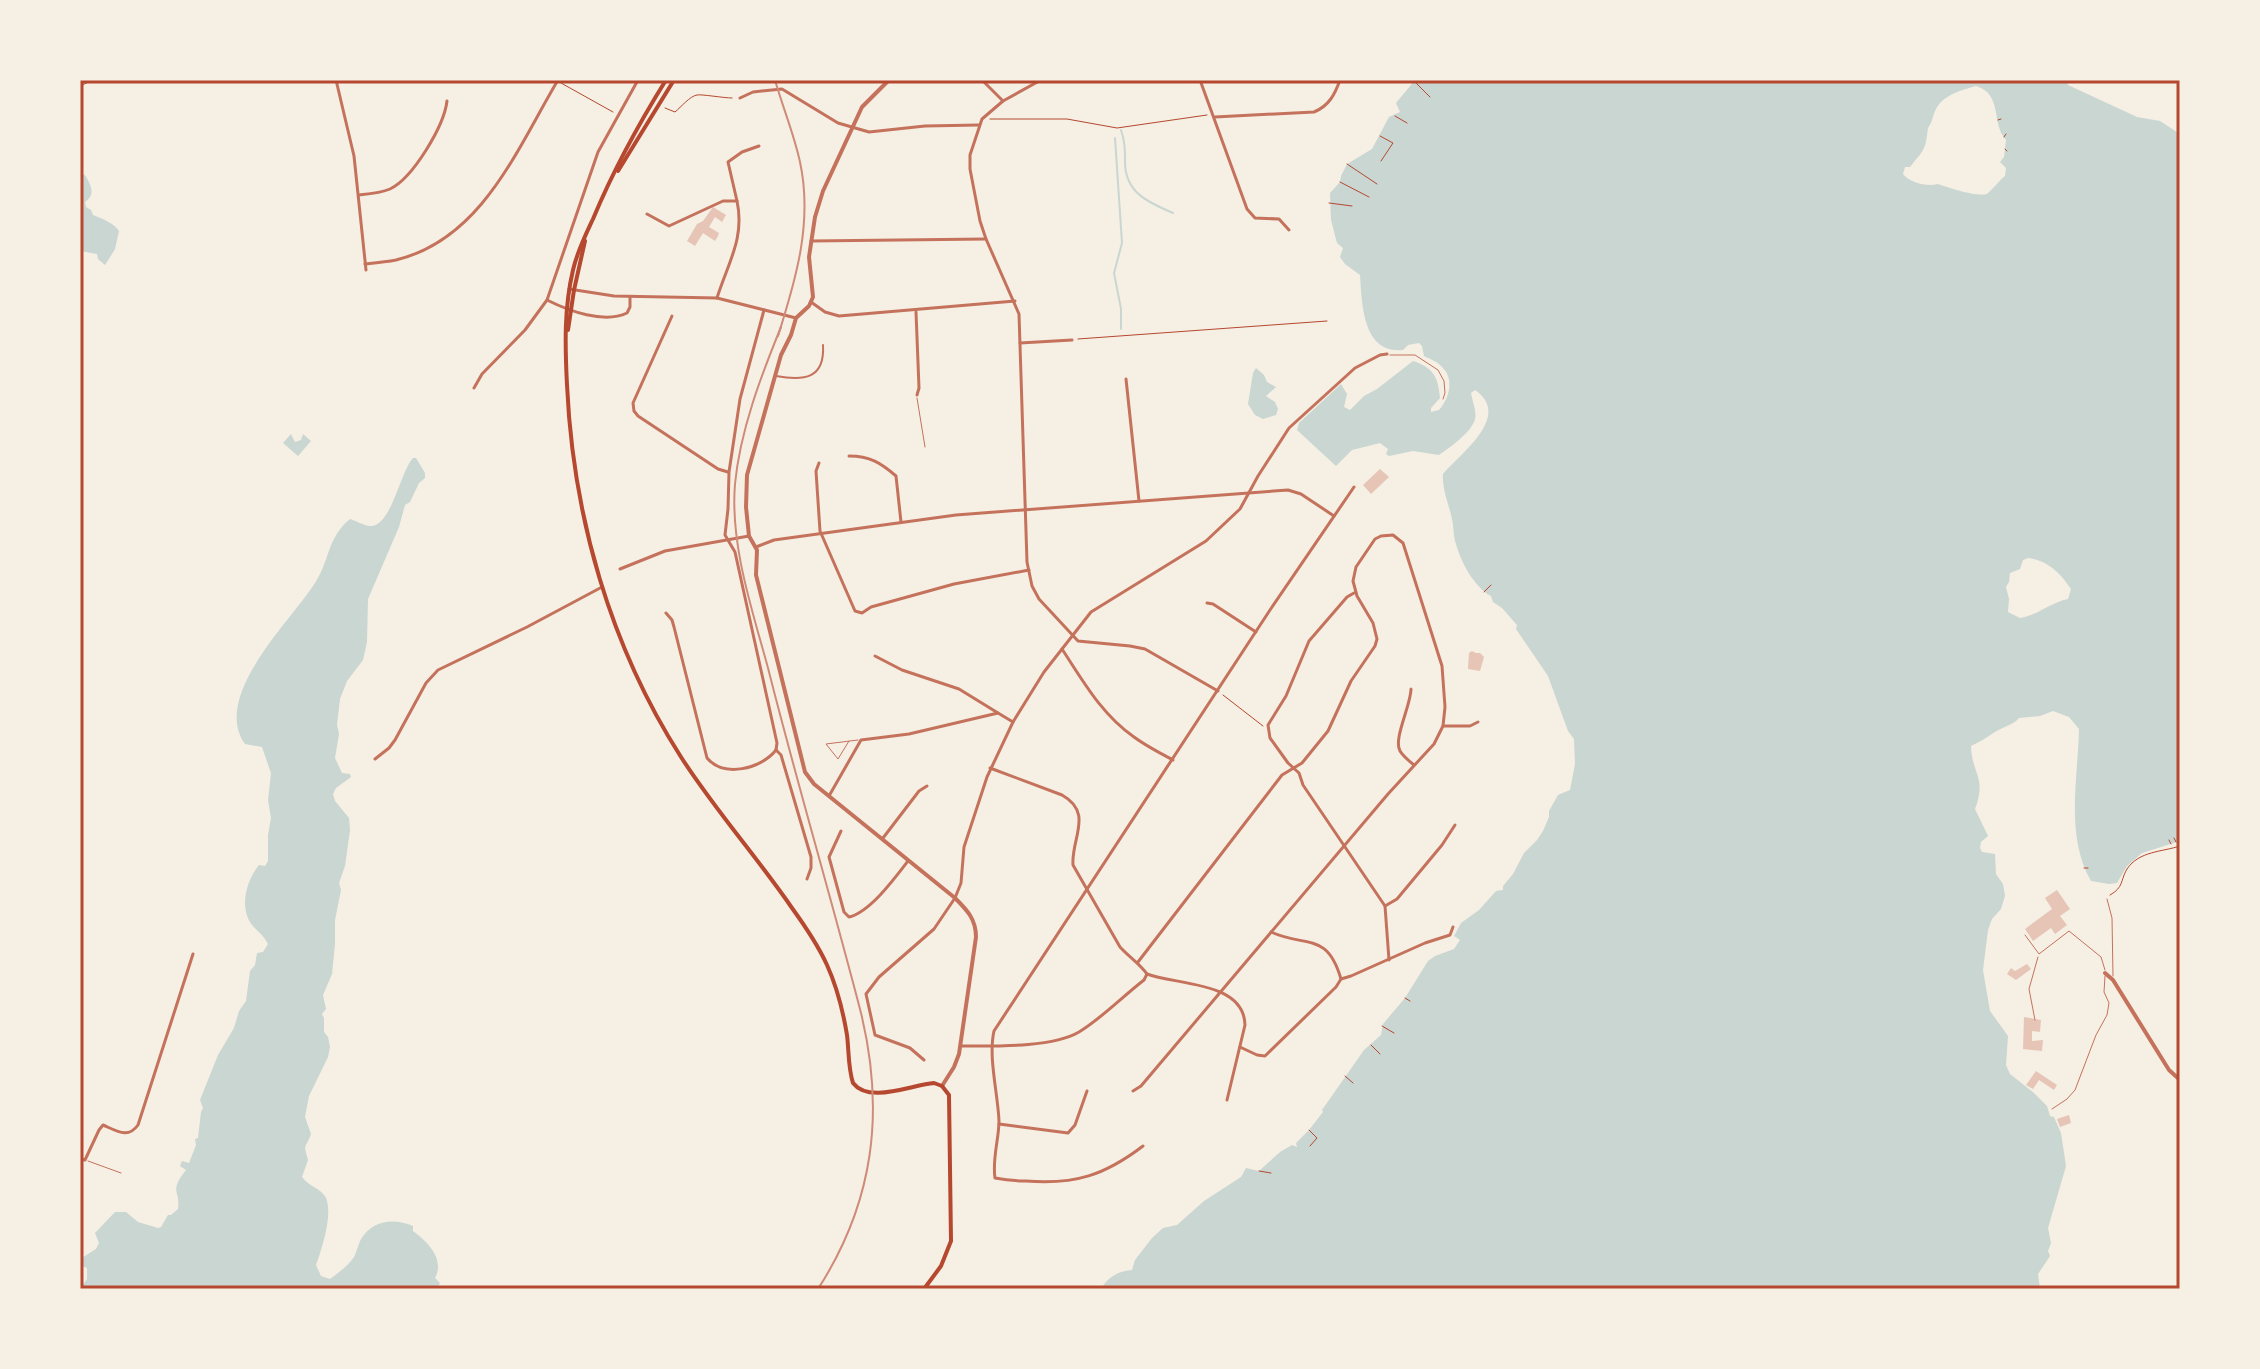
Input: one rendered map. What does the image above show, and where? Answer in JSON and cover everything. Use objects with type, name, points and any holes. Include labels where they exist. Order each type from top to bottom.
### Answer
[{"type":"main road","points":[[666,80],[605,190],[578,252],[571,289],[566,349],[569,414],[585,523],[602,587],[641,685],[701,787],[777,887],[825,962],[841,1006],[851,1078],[856,1088],[872,1094],[934,1083],[942,1086],[949,1095],[951,1241],[944,1259],[924,1289]]},
{"type":"main road","points":[[605,190],[674,80]]},
{"type":"street","points":[[336,80],[349,130],[366,270]]},
{"type":"street","points":[[365,264],[412,254],[464,225],[500,179],[557,80]]},
{"type":"street","points":[[474,388],[482,374],[525,330],[547,300],[598,152],[638,80]]},
{"type":"street","points":[[889,80],[862,107],[823,191],[815,217],[809,257],[814,292],[811,302],[796,318],[775,376],[747,475],[746,507],[749,536],[756,547],[756,575],[802,764],[809,778],[955,898],[968,911],[976,932],[957,1061],[942,1086]]},
{"type":"street","points":[[982,80],[1003,101]]},
{"type":"street","points":[[1041,80],[1003,101],[982,119],[970,155],[974,193],[986,239],[1019,314],[1025,510],[1032,586],[1039,599],[1078,641],[1145,649],[1218,691]]},
{"type":"street","points":[[1200,80],[1247,209],[1255,218],[1279,219],[1289,230]]},
{"type":"street","points":[[1214,116],[1314,112],[1333,97],[1340,80]]},
{"type":"street","points":[[740,98],[753,92],[782,89],[838,123],[869,132],[925,126],[980,125]]},
{"type":"street","points":[[359,195],[387,190],[407,176],[433,136],[447,101]]},
{"type":"street","points":[[717,298],[739,234],[740,219],[728,162],[742,152],[759,146]]},
{"type":"street","points":[[647,214],[669,226],[723,201],[737,201]]},
{"type":"street","points":[[811,241],[986,239]]},
{"type":"street","points":[[571,289],[630,297],[717,298],[796,318]]},
{"type":"street","points":[[547,300],[573,311],[615,316],[627,313],[630,297]]},
{"type":"street","points":[[811,302],[825,312],[839,316],[1015,301]]},
{"type":"street","points":[[666,613],[672,620],[707,758],[713,765],[734,770],[773,755],[777,743],[735,552],[726,540],[729,472],[740,399],[764,310]]},
{"type":"street","points":[[916,311],[917,395]]},
{"type":"street","points":[[672,316],[633,403],[634,411],[718,469],[729,472]]},
{"type":"street","points":[[1020,343],[1072,340]]},
{"type":"street","points":[[775,376],[813,376],[820,369],[823,345]]},
{"type":"street","points":[[924,1060],[910,1048],[875,1035],[866,994],[879,977],[934,929],[955,898],[961,883],[964,847],[990,768],[1013,722],[1044,672],[1091,612],[1206,541],[1240,509],[1284,434],[1299,417],[1355,368],[1387,354]]},
{"type":"street","points":[[1126,379],[1139,501]]},
{"type":"street","points":[[849,456],[880,462],[896,476],[901,522]]},
{"type":"street","points":[[819,463],[816,471],[820,531],[855,611],[862,613],[871,607],[954,584],[1029,570]]},
{"type":"street","points":[[1143,1146],[1122,1162],[1082,1179],[1051,1183],[995,1178],[999,1124],[994,1031],[1354,487]]},
{"type":"street","points":[[756,547],[774,540],[956,515],[1288,490],[1296,491],[1334,516]]},
{"type":"street","points":[[1133,1091],[1141,1086],[1344,845],[1434,744],[1443,726],[1445,682],[1442,666],[1411,564],[1398,538],[1387,535],[1375,539],[1356,567],[1353,581],[1355,592],[1373,623],[1377,639],[1351,681],[1328,731],[1302,763],[1282,775],[1138,962]]},
{"type":"street","points":[[620,569],[665,551],[749,536]]},
{"type":"street","points":[[375,759],[395,740],[426,683],[438,670],[602,587]]},
{"type":"street","points":[[1355,592],[1347,597],[1309,641],[1286,696],[1267,731],[1299,773],[1303,785],[1385,906],[1389,960]]},
{"type":"street","points":[[1207,603],[1256,632]]},
{"type":"street","points":[[1062,649],[1106,713],[1133,737],[1173,760]]},
{"type":"street","points":[[875,656],[902,670],[959,689],[1013,722]]},
{"type":"street","points":[[1411,689],[1398,744],[1401,753],[1414,765]]},
{"type":"street","points":[[829,796],[861,740],[909,734],[998,713]]},
{"type":"street","points":[[1443,726],[1470,726],[1478,722]]},
{"type":"street","points":[[776,750],[781,755],[811,857],[807,879]]},
{"type":"street","points":[[990,768],[1070,800],[1077,809],[1079,825],[1073,865],[1120,947],[1147,974],[1220,991],[1237,1006],[1245,1019],[1227,1100]]},
{"type":"street","points":[[883,838],[919,791],[927,786]]},
{"type":"street","points":[[1385,906],[1397,899],[1455,825]]},
{"type":"street","points":[[841,831],[829,857],[844,912],[849,917],[854,917],[869,904],[909,860]]},
{"type":"street","points":[[1240,1047],[1265,1056],[1341,979],[1450,935],[1453,927]]},
{"type":"street","points":[[1271,932],[1323,947],[1332,955],[1341,979]]},
{"type":"street","points":[[83,1160],[103,1125],[124,1133],[133,1131],[138,1125],[193,954]]},
{"type":"street","points":[[2105,973],[2113,980],[2169,1070],[2180,1080]]},
{"type":"street","points":[[960,1046],[1046,1043],[1069,1037],[1090,1025],[1144,980],[1147,974]]},
{"type":"street","points":[[999,1124],[1068,1133],[1075,1125],[1087,1091]]},
{"type":"lane","points":[[1387,354],[1415,355],[1438,370],[1444,381],[1443,399]]},
{"type":"lane","points":[[917,395],[925,447]]},
{"type":"lane","points":[[849,741],[838,759],[826,744],[849,741],[861,740]]},
{"type":"lane","points":[[2107,899],[2112,918],[2113,980]]},
{"type":"lane","points":[[2035,1020],[2029,989],[2039,954],[2069,931],[2101,957],[2109,1003],[2107,1015],[2075,1090],[2052,1109]]},
{"type":"lane","points":[[2025,935],[2039,954]]},
{"type":"lane","points":[[83,1160],[121,1173]]},
{"type":"path","points":[[80,86],[93,80]]},
{"type":"path","points":[[557,80],[618,115]]},
{"type":"path","points":[[1414,81],[1430,97]]},
{"type":"path","points":[[662,107],[675,112],[699,94],[717,99],[740,98]]},
{"type":"path","points":[[982,119],[1067,119],[1117,128],[1214,116]]},
{"type":"path","points":[[1395,116],[1407,123]]},
{"type":"path","points":[[1380,136],[1393,143],[1381,161]]},
{"type":"path","points":[[1347,164],[1377,184]]},
{"type":"path","points":[[1340,182],[1369,197]]},
{"type":"path","points":[[1329,203],[1352,206]]},
{"type":"path","points":[[1072,340],[1327,321]]},
{"type":"path","points":[[1484,592],[1491,585]]},
{"type":"path","points":[[1218,691],[1267,731]]},
{"type":"path","points":[[2174,838],[2176,842]]},
{"type":"path","points":[[2169,840],[2171,844]]},
{"type":"path","points":[[2107,899],[2120,888],[2126,872],[2135,862],[2154,851],[2180,846]]},
{"type":"path","points":[[1405,998],[1410,1001]]},
{"type":"path","points":[[1382,1026],[1394,1033]]},
{"type":"path","points":[[1371,1045],[1380,1054]]},
{"type":"path","points":[[1345,1076],[1353,1083]]},
{"type":"path","points":[[1309,1130],[1317,1138],[1310,1146]]},
{"type":"path","points":[[1259,1171],[1271,1173]]},
{"type":"shaded area","points":[[1415,80],[2067,80],[2068,85],[2137,117],[2160,121],[2180,134],[2180,841],[2142,853],[2127,866],[2117,883],[2091,881],[2078,845],[2076,826],[2079,729],[2069,717],[2053,711],[2019,718],[1971,746],[1980,790],[1975,809],[1988,836],[1981,842],[1980,848],[1982,852],[1995,854],[1996,874],[2003,884],[2005,896],[1988,930],[1983,970],[1990,1011],[2008,1036],[2006,1065],[2010,1074],[2034,1093],[2047,1106],[2050,1116],[2054,1117],[2061,1133],[2066,1166],[2048,1228],[2050,1256],[2038,1274],[2040,1289],[1101,1289],[1114,1275],[1132,1270],[1135,1260],[1163,1228],[1177,1225],[1204,1201],[1241,1177],[1246,1168],[1259,1171],[1280,1152],[1292,1145],[1297,1147],[1296,1143],[1323,1112],[1364,1050],[1381,1035],[1383,1024],[1405,998],[1428,961],[1454,949],[1460,940],[1454,936],[1461,923],[1479,910],[1496,891],[1503,890],[1524,853],[1543,831],[1558,795],[1570,790],[1575,764],[1574,739],[1568,731],[1548,676],[1516,629],[1517,625],[1469,573],[1455,541],[1443,474],[1480,434],[1488,411],[1485,400],[1475,390],[1471,393],[1475,413],[1473,424],[1439,455],[1413,451],[1389,456],[1386,454],[1388,449],[1380,443],[1352,450],[1336,466],[1297,430],[1299,423],[1341,384],[1347,394],[1344,407],[1350,410],[1364,396],[1413,361],[1430,370],[1438,384],[1440,398],[1431,412],[1439,410],[1448,395],[1446,372],[1424,356],[1419,343],[1408,345],[1403,350],[1390,349],[1372,336],[1364,313],[1360,275],[1340,257],[1343,248],[1337,243],[1331,220],[1330,193],[1340,182],[1347,164],[1372,149],[1389,117],[1400,112],[1396,103]],"holes":[[[1976,86],[1990,96],[2006,140],[2004,157],[2000,162],[2006,168],[2005,176],[1987,194],[1982,195],[1910,180],[1903,174],[1905,167],[1910,167],[1924,149],[1928,128],[1939,104],[1953,94]],[[2028,558],[2052,568],[2071,589],[2068,599],[2020,618],[2008,612],[2006,587],[2010,573],[2020,569],[2023,560]]]},
{"type":"shaded area","points":[[80,173],[85,175],[91,190],[86,207],[119,231],[115,249],[105,265],[97,254],[80,251]]},
{"type":"shaded area","points":[[1256,368],[1267,382],[1276,387],[1266,396],[1275,402],[1278,409],[1276,415],[1263,419],[1255,415],[1248,404]]},
{"type":"shaded area","points":[[291,434],[295,442],[301,440],[303,434],[311,441],[298,456],[283,443]]},
{"type":"shaded area","points":[[413,458],[425,473],[425,478],[405,505],[399,527],[368,599],[367,642],[363,660],[347,681],[340,699],[335,758],[342,773],[351,777],[333,794],[349,818],[350,830],[345,866],[339,883],[341,890],[335,920],[332,974],[323,995],[326,1009],[322,1014],[324,1032],[330,1047],[309,1096],[305,1117],[311,1134],[305,1146],[308,1160],[302,1177],[324,1195],[328,1205],[326,1232],[316,1265],[321,1276],[330,1279],[346,1266],[354,1257],[361,1239],[372,1228],[384,1222],[399,1222],[413,1226],[413,1231],[433,1252],[438,1264],[435,1278],[440,1283],[437,1289],[80,1289],[87,1279],[87,1268],[80,1265],[80,1259],[96,1249],[99,1243],[95,1233],[115,1212],[126,1212],[138,1222],[158,1228],[168,1215],[178,1209],[176,1187],[186,1170],[180,1166],[182,1161],[189,1163],[196,1145],[203,1108],[200,1100],[218,1055],[246,1001],[250,971],[255,965],[257,953],[263,952],[268,944],[248,918],[245,903],[254,871],[268,861],[271,818],[268,800],[271,773],[262,747],[245,744],[237,725],[238,704],[246,682],[273,638],[315,583],[337,534],[350,519],[369,526],[377,525],[383,519]]},
{"type":"building","points":[[713,207],[726,215],[722,222],[715,217],[709,227],[719,233],[718,236],[715,241],[703,233],[695,246],[687,241]]},
{"type":"building","points":[[1380,469],[1389,477],[1371,494],[1363,485]]},
{"type":"building","points":[[1472,651],[1484,657],[1480,671],[1468,669],[1469,653]]},
{"type":"building","points":[[2057,890],[2070,909],[2060,916],[2067,925],[2055,934],[2051,928],[2033,941],[2025,929],[2052,909],[2045,898]]},
{"type":"building","points":[[2027,964],[2031,969],[2016,980],[2007,974],[2011,968],[2015,971]]},
{"type":"building","points":[[2024,1017],[2041,1020],[2040,1032],[2032,1031],[2032,1041],[2043,1040],[2042,1051],[2023,1049]]},
{"type":"building","points":[[2036,1071],[2057,1085],[2054,1090],[2039,1080],[2033,1089],[2026,1085]]},
{"type":"building","points":[[2069,1115],[2071,1123],[2060,1127],[2057,1119]]},
{"type":"waterway","points":[[1121,130],[1126,172],[1133,188],[1146,200],[1173,213]]},
{"type":"waterway","points":[[1115,138],[1122,243],[1114,273],[1121,309],[1121,329]]},
{"type":"tram line","points":[[775,80],[795,141],[805,206],[801,250],[778,336]]},
{"type":"tram line","points":[[781,327],[741,444],[735,484],[736,530],[749,600],[861,1013],[872,1086],[870,1156],[863,1190],[852,1223],[818,1289]]}]
